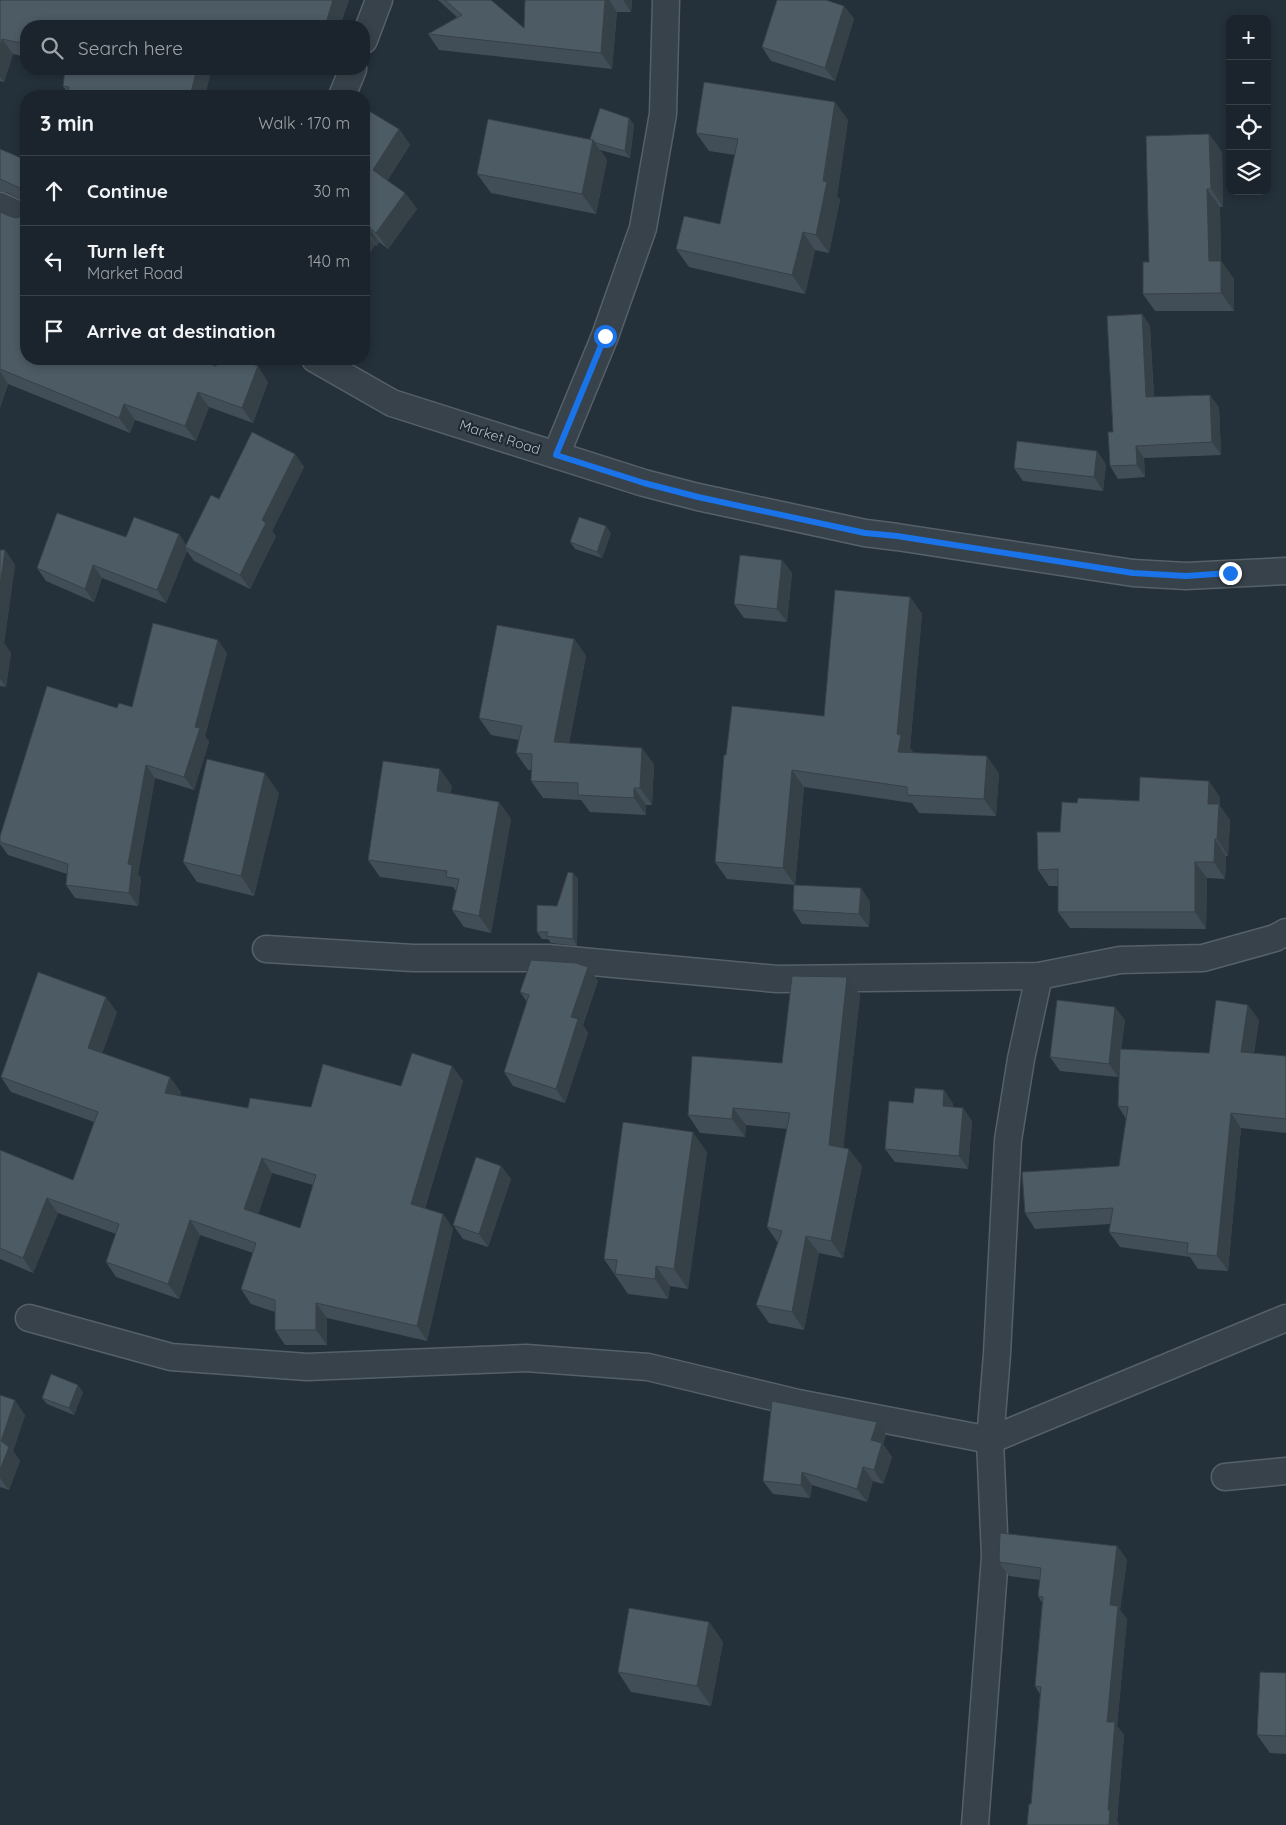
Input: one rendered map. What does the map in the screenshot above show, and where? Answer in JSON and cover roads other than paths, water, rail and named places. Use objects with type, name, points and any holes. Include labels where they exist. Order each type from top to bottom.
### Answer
[{"type":"street","points":[[370,24],[379,0]]},
{"type":"street","points":[[556,455],[605,336],[642,228],[663,114],[666,0]]},
{"type":"street","points":[[344,90],[351,75]]},
{"type":"street","points":[[0,206],[20,215]]},
{"type":"street","name":"Market Road","points":[[326,365],[392,403],[644,483],[698,497],[865,533],[897,536],[1133,573],[1186,576],[1286,571]]},
{"type":"street","points":[[266,949],[413,958],[548,958],[777,979],[1039,976],[1120,960],[1203,958],[1275,938],[1286,932]]},
{"type":"street","points":[[975,1825],[995,1556],[990,1440],[997,1354],[1008,1140],[1039,976]]},
{"type":"street","points":[[29,1318],[171,1357],[307,1367],[526,1358],[648,1367],[798,1403],[990,1440],[1286,1318]]},
{"type":"street","points":[[1225,1477],[1286,1471]]}]
